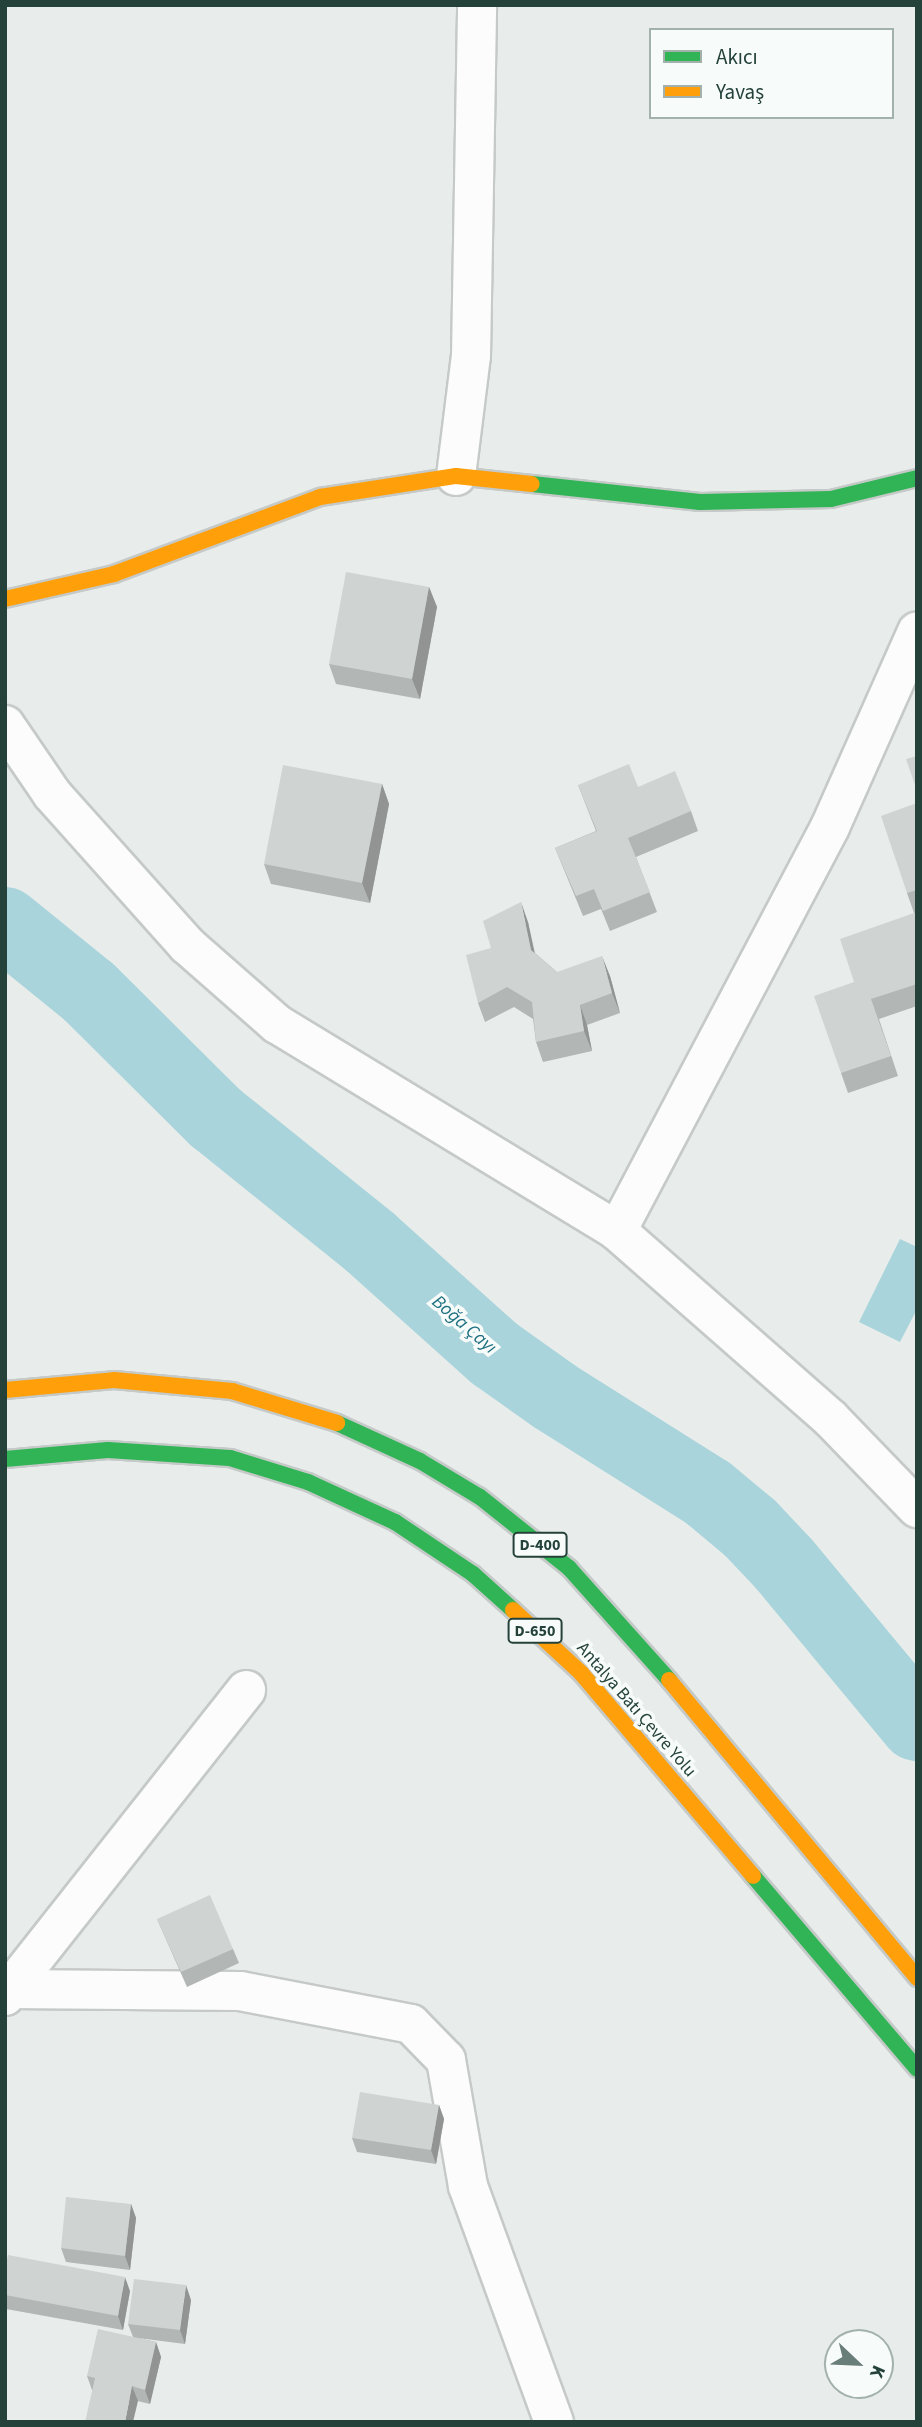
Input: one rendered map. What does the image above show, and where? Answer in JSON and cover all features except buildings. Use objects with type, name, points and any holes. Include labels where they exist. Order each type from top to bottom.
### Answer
[{"type":"main road","points":[[5,599],[114,574],[320,497],[456,476],[700,502],[831,499],[917,478]]},
{"type":"main road","name":"D-400","points":[[5,1390],[114,1380],[232,1391],[326,1418],[420,1461],[480,1497],[569,1568],[638,1641],[917,1978]]},
{"type":"main road","name":"Antalya Batı Çevre Yolu","points":[[5,1459],[108,1450],[230,1458],[307,1482],[396,1522],[462,1566],[581,1672],[917,2069]]},
{"type":"street","points":[[456,476],[471,355],[477,5]]},
{"type":"street","points":[[617,1231],[830,827],[917,632]]},
{"type":"street","points":[[5,725],[52,794],[187,945],[276,1024],[617,1231],[831,1419],[917,1508]]},
{"type":"street","points":[[8,1992],[246,1690]]},
{"type":"street","points":[[8,1992],[240,1991],[411,2024],[446,2060],[468,2186],[554,2422]]},
{"type":"water","points":[[900,1239],[917,1247],[917,1309],[900,1342],[859,1322]]},
{"type":"waterway","name":"Boğa Çayı","points":[[5,924],[89,992],[216,1118],[370,1242],[495,1354],[554,1396],[708,1493],[750,1528],[784,1564],[917,1724]]},
{"type":"traffic: fast","points":[[532,484],[700,502],[831,499],[917,478]]},
{"type":"traffic: fast","points":[[337,1423],[420,1461],[480,1497],[569,1568],[669,1680]]},
{"type":"traffic: fast","points":[[5,1459],[108,1450],[230,1458],[308,1482],[395,1522],[473,1574],[513,1610]]},
{"type":"traffic: fast","points":[[753,1876],[917,2069]]},
{"type":"traffic: slow","points":[[5,599],[114,574],[320,497],[456,476],[532,484]]},
{"type":"traffic: slow","points":[[5,1390],[114,1380],[232,1391],[337,1423]]},
{"type":"traffic: slow","points":[[513,1610],[581,1673],[753,1876]]},
{"type":"traffic: slow","points":[[669,1680],[917,1978]]}]
